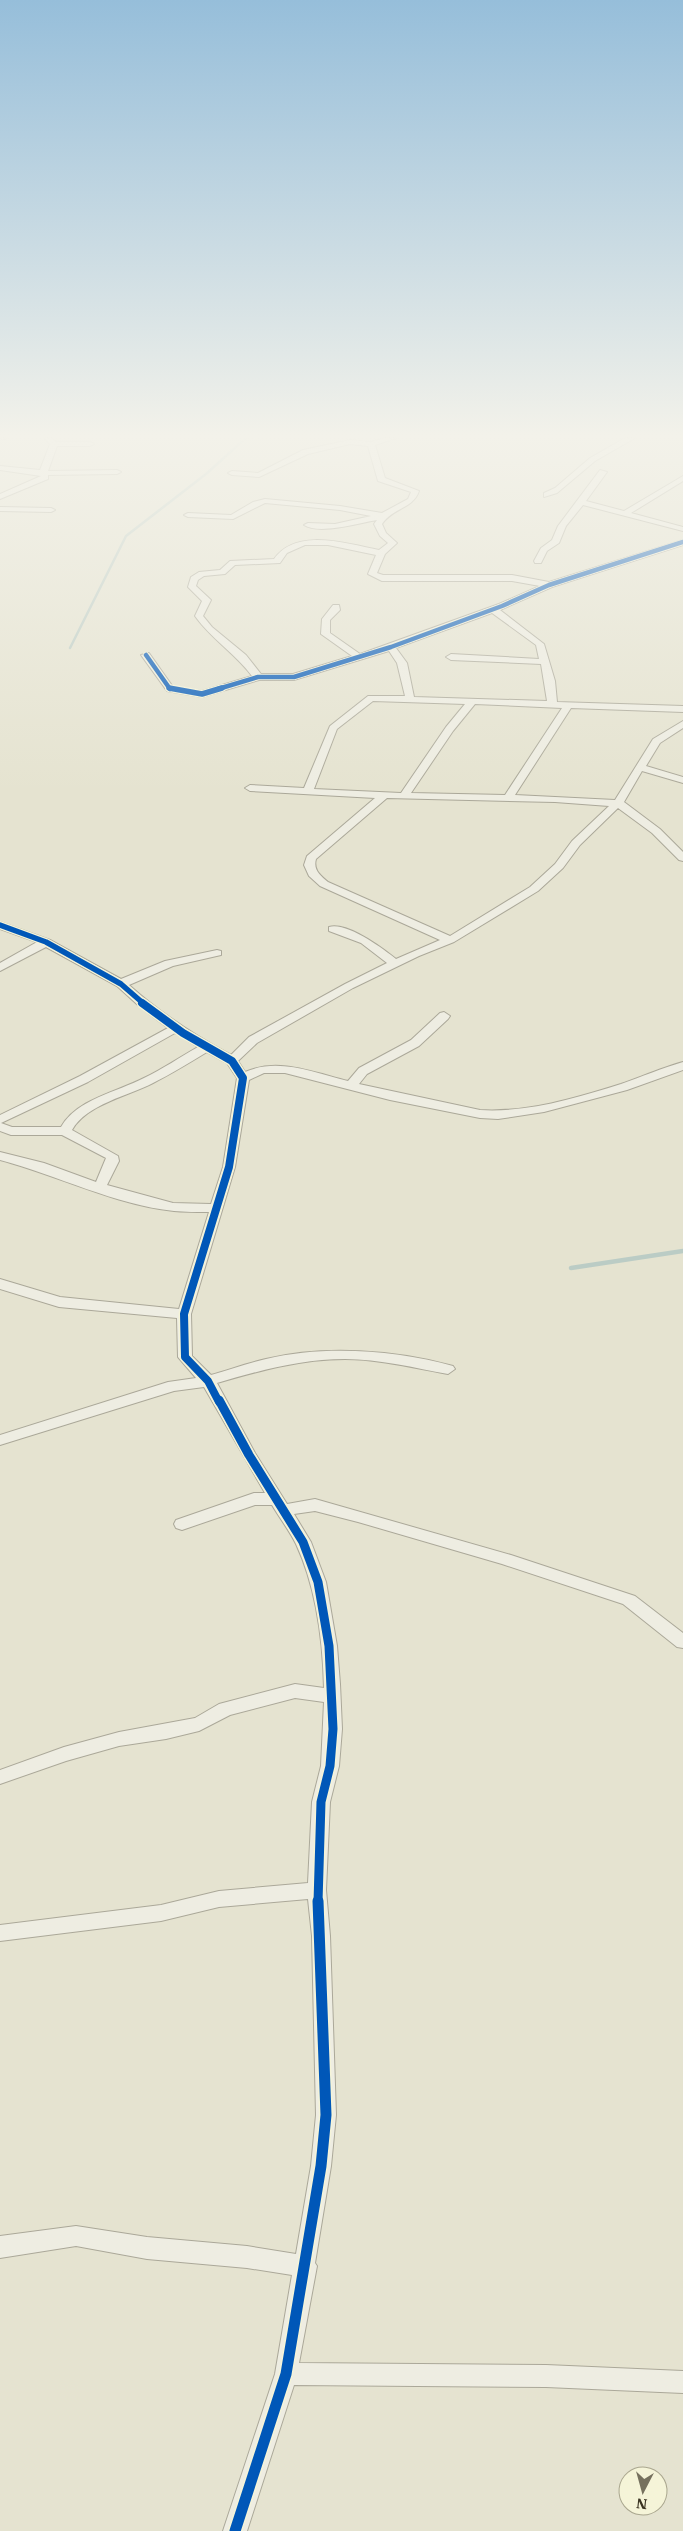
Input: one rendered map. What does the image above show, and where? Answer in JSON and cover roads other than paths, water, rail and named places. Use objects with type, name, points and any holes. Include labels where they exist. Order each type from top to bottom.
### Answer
[{"type":"street","points":[[258,677],[243,657],[209,629],[199,616],[207,600],[192,587],[194,579],[202,574],[222,572],[233,564],[277,561],[280,556]]},
{"type":"street","points":[[379,556],[372,574],[382,578],[512,578],[550,585]]},
{"type":"street","points":[[538,561],[541,556]]},
{"type":"street","points":[[146,655],[170,690],[202,694],[258,677],[294,677],[391,647],[493,609],[550,585],[639,556]]},
{"type":"street","points":[[336,607],[336,610],[326,619],[324,634],[359,657]]},
{"type":"street","points":[[493,609],[540,644],[546,662],[552,704]]},
{"type":"street","points":[[391,647],[402,663],[410,699]]},
{"type":"street","points":[[451,658],[546,662]]},
{"type":"street","points":[[308,791],[333,728],[371,698],[683,709]]},
{"type":"street","points":[[404,796],[449,729],[473,701]]},
{"type":"street","points":[[508,798],[569,704]]},
{"type":"street","points":[[232,1062],[253,1040],[394,963],[450,940],[496,914],[534,889],[559,866],[576,843],[618,802],[649,749],[666,733],[683,724]]},
{"type":"street","points":[[666,733],[683,738]]},
{"type":"street","points":[[639,766],[683,780]]},
{"type":"street","points":[[250,788],[384,796],[618,802],[656,831],[683,858]]},
{"type":"street","points":[[384,796],[312,858],[309,865],[313,874],[324,884],[450,940]]},
{"type":"street","points":[[0,925],[46,942],[121,984],[143,1004],[176,1028],[232,1062],[243,1078],[231,1158],[184,1314],[186,1357],[208,1381],[302,1542],[318,1582],[329,1646],[333,1729],[330,1766],[321,1802],[317,1890],[321,1936],[326,2115],[321,2166],[306,2266],[286,2374],[235,2531]]},
{"type":"street","points":[[334,928],[365,941],[394,963]]},
{"type":"street","points":[[0,968],[46,942]]},
{"type":"street","points":[[121,984],[171,964],[186,960],[197,960],[217,953]]},
{"type":"street","points":[[350,1087],[363,1071],[414,1043],[444,1016]]},
{"type":"street","points":[[0,1120],[84,1079],[176,1028]]},
{"type":"street","points":[[65,1131],[67,1124],[96,1104],[146,1082],[206,1047]]},
{"type":"street","points":[[243,1078],[262,1069],[285,1069],[350,1087],[480,1114],[498,1115],[540,1110],[623,1087],[683,1066]]},
{"type":"street","points":[[0,1127],[11,1131],[65,1131],[86,1144],[112,1156],[113,1161],[99,1188]]},
{"type":"street","points":[[0,1156],[39,1166],[121,1195],[174,1207],[217,1208]]},
{"type":"street","points":[[0,1284],[59,1302],[184,1314]]},
{"type":"street","points":[[0,1440],[173,1386],[208,1381],[268,1363],[344,1354],[364,1355],[448,1369]]},
{"type":"street","points":[[182,1524],[254,1499],[279,1504],[315,1505],[505,1559],[629,1600],[683,1642]]},
{"type":"street","points":[[0,1777],[119,1739],[166,1732],[199,1724],[225,1709],[296,1691],[332,1696]]},
{"type":"street","points":[[0,1933],[161,1912],[186,1904],[227,1897],[317,1890]]},
{"type":"street","points":[[0,2248],[76,2236],[147,2248],[247,2257],[306,2266]]},
{"type":"street","points":[[286,2374],[546,2376],[683,2382]]},
{"type":"waterway","points":[[70,648],[116,556]]},
{"type":"waterway","points":[[571,1268],[683,1251]]}]
